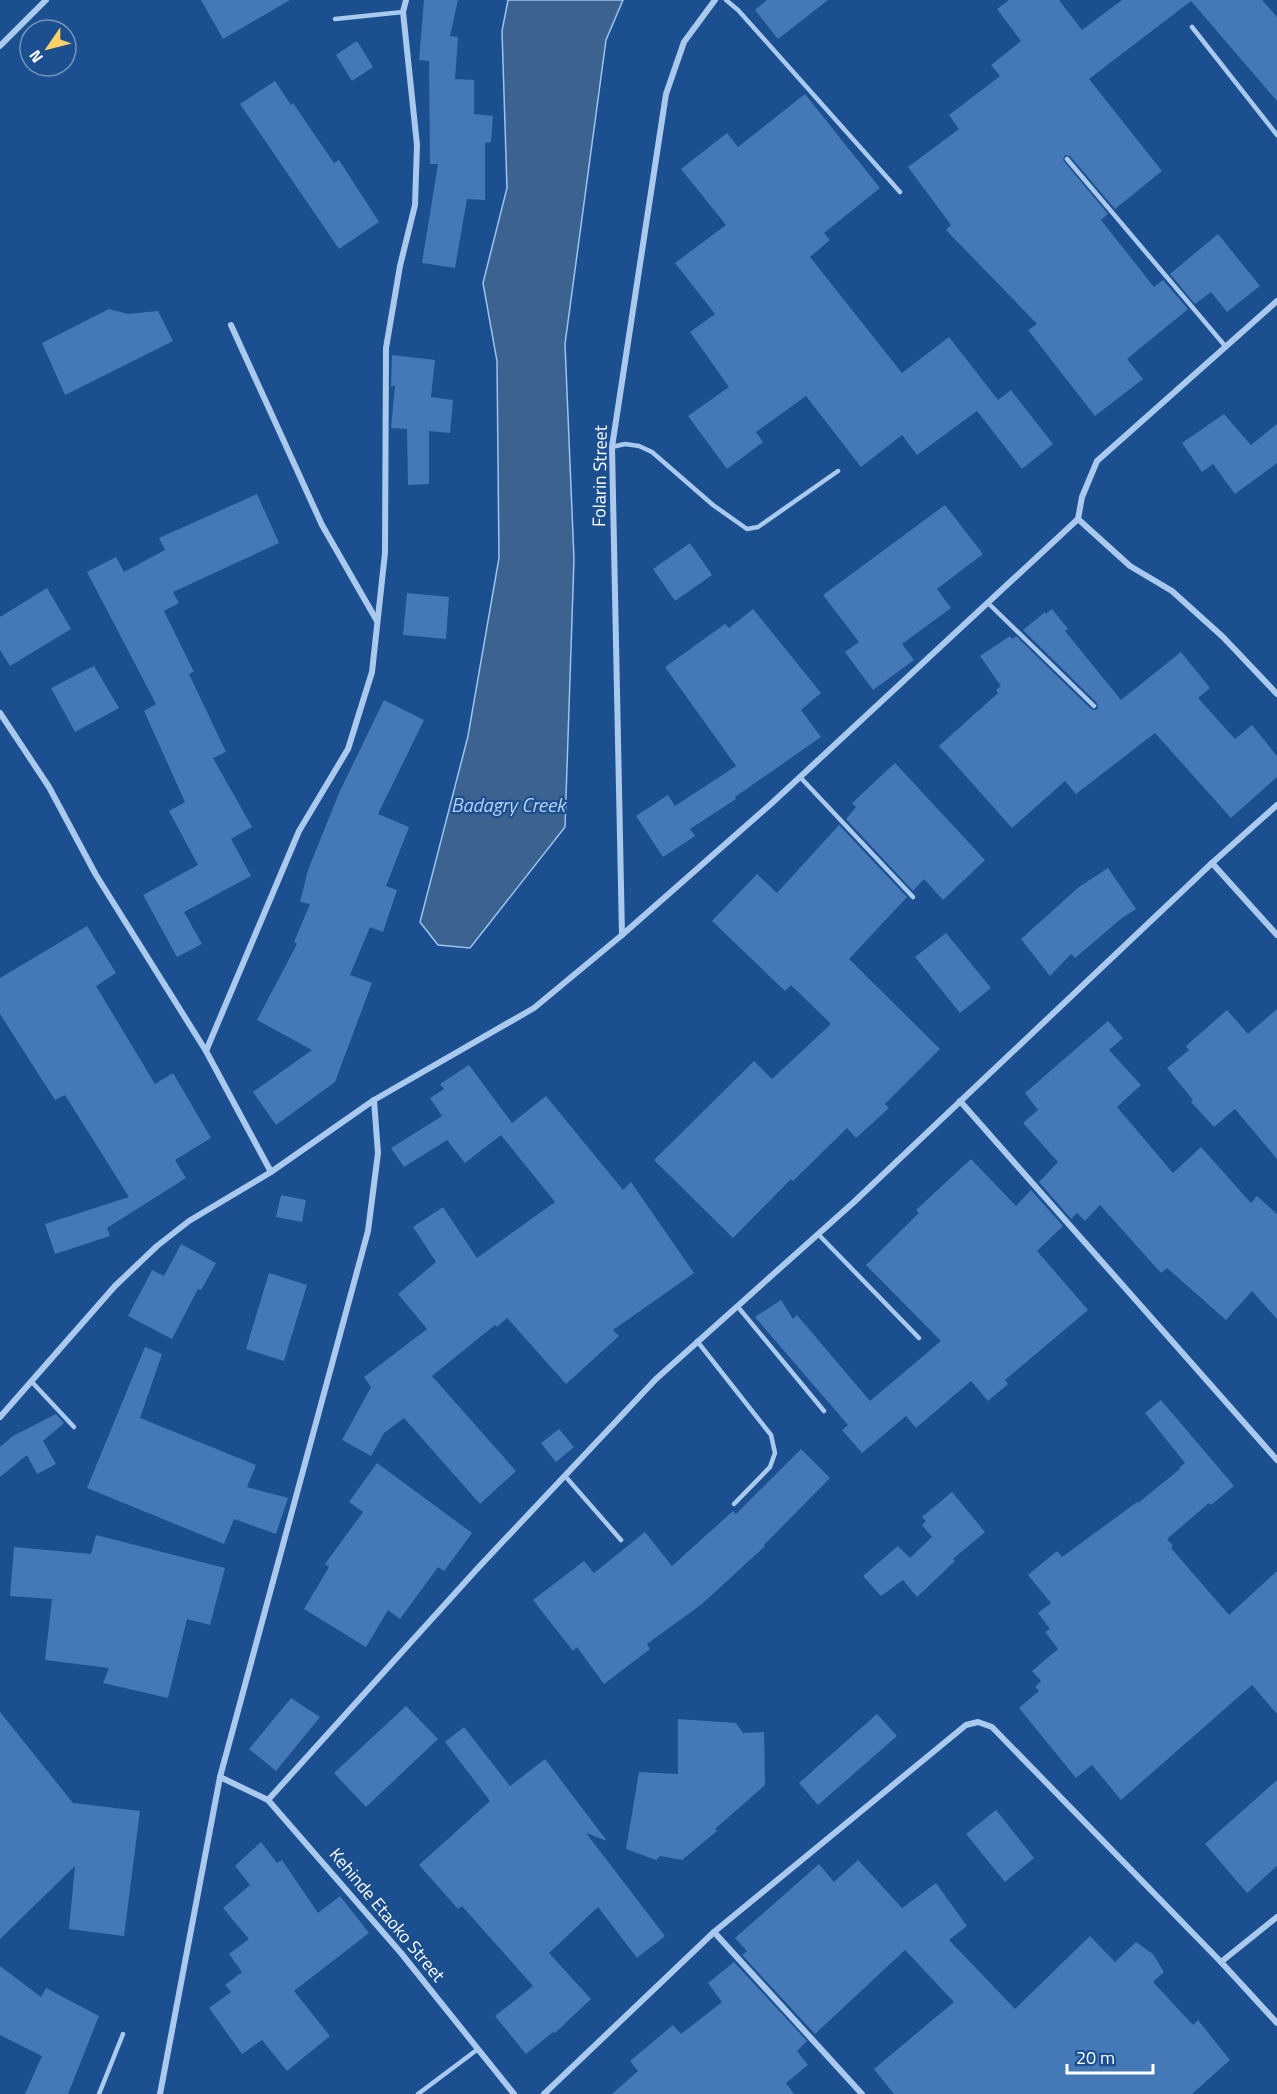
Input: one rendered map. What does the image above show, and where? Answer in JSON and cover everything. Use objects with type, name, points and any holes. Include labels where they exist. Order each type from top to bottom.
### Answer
[{"type":"street","points":[[0,46],[46,0]]},
{"type":"street","points":[[206,1051],[299,831],[348,749],[372,672],[385,553],[386,348],[400,266],[415,205],[416,186],[417,145],[403,12],[406,0]]},
{"type":"street","name":"Folarin Street","points":[[622,935],[612,447],[666,94],[684,42],[715,0]]},
{"type":"street","points":[[0,1417],[115,1286],[157,1246],[189,1221],[271,1172],[374,1100],[534,1008],[622,935],[800,777],[1078,519],[1082,497],[1097,461],[1277,301]]},
{"type":"street","points":[[231,325],[322,525],[377,621]]},
{"type":"street","points":[[1078,519],[1130,566],[1172,591],[1223,637],[1277,694]]},
{"type":"street","points":[[0,713],[48,788],[96,875],[206,1051],[271,1172]]},
{"type":"street","points":[[268,1800],[477,1569],[656,1379],[818,1234],[1212,863],[1277,805]]},
{"type":"street","points":[[1212,863],[1277,935]]},
{"type":"street","points":[[160,2094],[220,1777],[368,1231],[378,1153],[374,1100]]},
{"type":"street","points":[[960,1101],[1277,1460]]},
{"type":"street","points":[[544,2094],[714,1932],[966,1725],[978,1722],[992,1727],[1221,1962],[1277,2023]]},
{"type":"street","name":"Kehinde Etaoko Street","points":[[220,1777],[268,1800],[401,1953],[514,2094]]},
{"type":"street","points":[[1221,1962],[1277,1917]]},
{"type":"street","points":[[714,1932],[862,2094]]},
{"type":"lane","points":[[726,0],[738,10],[900,192]]},
{"type":"lane","points":[[335,19],[403,12]]},
{"type":"lane","points":[[1192,27],[1277,135]]},
{"type":"lane","points":[[1067,159],[1226,347]]},
{"type":"lane","points":[[612,447],[625,444],[639,446],[652,452],[712,505],[747,529],[758,527],[838,471]]},
{"type":"lane","points":[[988,603],[1094,706]]},
{"type":"lane","points":[[800,777],[913,897]]},
{"type":"lane","points":[[818,1234],[919,1338]]},
{"type":"lane","points":[[738,1307],[824,1411]]},
{"type":"lane","points":[[697,1341],[771,1435],[775,1453],[770,1467],[734,1504]]},
{"type":"lane","points":[[30,1381],[74,1427]]},
{"type":"lane","points":[[565,1476],[621,1540]]},
{"type":"lane","points":[[99,2094],[123,2034]]},
{"type":"lane","points":[[418,2094],[478,2049]]},
{"type":"water","name":"Badagry Creek","points":[[508,0],[623,0],[606,40],[565,344],[574,559],[565,827],[470,948],[438,945],[420,922],[468,736],[499,558],[497,361],[483,283],[507,188],[502,31]]},
{"type":"building","points":[[201,0],[290,0],[223,39]]},
{"type":"building","points":[[424,0],[458,0],[450,36],[458,37],[455,79],[474,80],[474,114],[493,116],[491,142],[485,143],[485,200],[467,199],[455,268],[422,263],[438,164],[430,164],[429,61],[419,60]]},
{"type":"building","points":[[767,0],[828,0],[778,39],[755,10]]},
{"type":"building","points":[[1009,0],[1059,0],[1082,30],[1122,0],[1262,0],[1277,17],[1277,101],[1191,1],[1089,79],[1162,171],[1115,209],[1070,156],[1065,155],[1063,160],[1108,214],[1101,220],[1154,287],[1163,280],[1188,309],[1127,359],[1143,379],[1095,416],[1028,330],[1037,324],[946,230],[951,225],[908,167],[959,129],[949,115],[1000,76],[991,65],[1021,41],[997,9]]},
{"type":"building","points":[[357,41],[373,67],[352,81],[336,55]]},
{"type":"building","points":[[275,81],[334,163],[339,160],[379,222],[339,249],[240,104]]},
{"type":"building","points":[[805,94],[880,188],[824,233],[830,240],[810,257],[902,373],[949,337],[998,400],[1011,390],[1053,444],[1022,469],[977,411],[917,455],[902,435],[861,467],[806,396],[756,432],[763,442],[727,469],[688,416],[729,387],[690,332],[715,314],[675,263],[726,225],[681,169],[727,133],[738,147]]},
{"type":"building","points":[[1218,234],[1260,286],[1227,312],[1211,292],[1195,304],[1170,274]]},
{"type":"building","points":[[109,309],[128,314],[158,311],[173,341],[65,395],[42,343]]},
{"type":"building","points":[[392,355],[435,360],[431,397],[453,400],[450,433],[429,431],[429,484],[408,485],[407,429],[391,428],[395,386],[391,386]]},
{"type":"building","points":[[1224,414],[1251,445],[1277,424],[1277,463],[1235,494],[1213,464],[1202,472],[1182,443]]},
{"type":"building","points":[[257,494],[279,543],[173,592],[179,603],[164,611],[194,672],[189,674],[226,752],[213,758],[252,827],[231,839],[251,876],[184,912],[202,944],[177,957],[143,895],[198,865],[169,811],[185,802],[144,711],[156,704],[87,572],[116,557],[124,572],[165,550],[159,538]]},
{"type":"building","points":[[945,505],[983,554],[937,589],[951,608],[902,644],[914,660],[873,690],[845,652],[859,642],[823,595]]},
{"type":"building","points":[[690,543],[712,575],[675,601],[653,569]]},
{"type":"building","points":[[47,588],[71,629],[10,666],[0,650],[0,617]]},
{"type":"building","points":[[407,593],[449,597],[446,639],[403,635]]},
{"type":"building","points":[[753,609],[821,693],[801,710],[821,737],[735,797],[736,799],[690,829],[695,836],[663,857],[636,816],[668,795],[675,806],[736,766],[665,667],[725,624],[729,628]]},
{"type":"building","points":[[1052,609],[1068,629],[1065,631],[1121,700],[1181,652],[1210,688],[1198,698],[1235,739],[1252,725],[1277,756],[1277,777],[1231,818],[1155,733],[1076,794],[1065,781],[1012,828],[939,746],[998,693],[996,690],[1001,686],[980,656],[1010,636],[1012,639],[1016,636],[1091,709],[1098,709],[1097,703],[1023,630]]},
{"type":"building","points":[[94,666],[119,708],[75,732],[51,688]]},
{"type":"building","points":[[384,700],[424,720],[378,814],[409,827],[386,886],[397,890],[383,932],[370,927],[350,975],[372,983],[335,1082],[276,1125],[253,1092],[312,1050],[257,1020],[297,944],[294,942],[310,904],[300,902],[308,870],[339,793]]},
{"type":"building","points":[[895,763],[985,860],[943,900],[924,879],[913,891],[846,819],[856,807],[852,803]]},
{"type":"building","points":[[839,825],[907,897],[849,959],[940,1049],[885,1104],[889,1108],[856,1138],[847,1128],[793,1181],[791,1179],[733,1238],[654,1160],[754,1061],[772,1079],[831,1024],[791,985],[785,991],[712,921],[757,874],[777,893]]},
{"type":"building","points":[[1108,868],[1136,909],[1075,958],[1071,954],[1050,976],[1021,939],[1079,887]]},
{"type":"building","points":[[87,926],[116,973],[96,986],[155,1084],[173,1073],[211,1138],[175,1160],[186,1178],[107,1228],[110,1236],[55,1254],[45,1224],[129,1197],[65,1095],[55,1100],[0,1014],[0,978]]},
{"type":"building","points":[[946,933],[991,988],[960,1013],[915,957]]},
{"type":"building","points":[[1277,1009],[1277,1159],[1235,1109],[1214,1127],[1191,1102],[1193,1100],[1167,1068],[1189,1050],[1186,1046],[1227,1010],[1248,1034]]},
{"type":"building","points":[[1108,1021],[1123,1038],[1109,1050],[1141,1085],[1117,1107],[1173,1173],[1201,1147],[1251,1203],[1257,1196],[1277,1214],[1277,1319],[1252,1291],[1226,1320],[1167,1268],[1161,1273],[1100,1205],[1085,1221],[1077,1213],[1071,1219],[1039,1182],[1058,1162],[1023,1123],[1038,1110],[1025,1093]]},
{"type":"building","points":[[469,1065],[512,1123],[546,1096],[623,1190],[631,1182],[694,1273],[613,1330],[619,1336],[566,1384],[507,1318],[497,1327],[495,1325],[432,1376],[516,1471],[480,1504],[404,1418],[384,1433],[371,1456],[342,1440],[371,1387],[364,1377],[427,1329],[398,1294],[436,1262],[413,1227],[443,1207],[477,1258],[555,1202],[501,1135],[465,1163],[447,1140],[404,1167],[391,1148],[442,1116],[430,1098],[444,1089],[440,1084]]},
{"type":"building","points":[[971,1159],[1016,1206],[1031,1190],[1063,1226],[1037,1251],[1088,1310],[1005,1380],[1008,1384],[988,1401],[971,1381],[916,1428],[906,1416],[862,1453],[842,1430],[848,1425],[755,1317],[781,1300],[793,1319],[797,1315],[870,1401],[941,1341],[866,1265],[919,1213],[916,1210]]},
{"type":"building","points":[[281,1195],[306,1200],[302,1222],[276,1217]]},
{"type":"building","points":[[181,1244],[216,1263],[201,1290],[198,1289],[172,1339],[128,1316],[152,1270],[164,1276]]},
{"type":"building","points":[[269,1273],[307,1285],[284,1361],[246,1349]]},
{"type":"building","points":[[145,1347],[162,1354],[140,1418],[256,1465],[247,1487],[288,1498],[276,1534],[234,1519],[224,1544],[87,1488]]},
{"type":"building","points":[[1161,1400],[1234,1486],[1211,1505],[1209,1503],[1167,1539],[1173,1546],[1171,1548],[1229,1615],[1277,1571],[1277,1714],[1252,1685],[1121,1800],[1092,1765],[1076,1778],[1019,1708],[1039,1691],[1035,1687],[1041,1681],[1032,1671],[1058,1649],[1045,1632],[1050,1629],[1038,1613],[1051,1603],[1028,1575],[1057,1551],[1062,1557],[1138,1503],[1185,1463],[1145,1413]]},
{"type":"building","points":[[56,1414],[64,1423],[43,1441],[56,1464],[37,1474],[27,1455],[0,1477],[0,1447],[13,1436]]},
{"type":"building","points":[[559,1429],[574,1447],[556,1462],[541,1443]]},
{"type":"building","points":[[801,1449],[830,1478],[765,1546],[702,1604],[647,1644],[650,1649],[604,1684],[577,1647],[573,1651],[533,1600],[584,1561],[594,1573],[645,1532],[672,1566],[733,1511],[736,1514]]},
{"type":"building","points":[[377,1463],[472,1533],[444,1571],[438,1567],[400,1619],[388,1610],[366,1647],[304,1609],[329,1567],[325,1564],[363,1512],[349,1502]]},
{"type":"building","points":[[952,1492],[985,1532],[953,1559],[955,1561],[917,1597],[903,1580],[881,1596],[863,1576],[898,1546],[910,1558],[932,1537],[922,1525],[926,1521],[922,1517]]},
{"type":"building","points":[[96,1535],[225,1568],[210,1625],[187,1619],[168,1698],[103,1683],[109,1668],[45,1660],[52,1599],[10,1596],[14,1547],[91,1554]]},
{"type":"building","points":[[291,1698],[320,1717],[276,1771],[249,1749]]},
{"type":"building","points":[[406,1706],[438,1739],[366,1807],[334,1773]]},
{"type":"building","points":[[0,1712],[73,1803],[140,1811],[124,1936],[69,1929],[75,1866],[0,1939]]},
{"type":"building","points":[[877,1714],[897,1736],[818,1805],[799,1783]]},
{"type":"building","points":[[678,1719],[736,1723],[743,1733],[764,1732],[765,1785],[715,1829],[717,1831],[682,1860],[660,1856],[656,1860],[626,1849],[639,1772],[678,1774]]},
{"type":"building","points":[[464,1727],[510,1786],[545,1759],[607,1841],[586,1833],[665,1936],[637,1958],[598,1907],[549,1953],[591,1999],[555,2033],[553,2032],[526,2054],[495,2016],[533,1986],[462,1906],[458,1909],[419,1865],[490,1801],[445,1742]]},
{"type":"building","points":[[1277,1780],[1277,1866],[1247,1893],[1205,1844]]},
{"type":"building","points":[[996,1810],[1034,1858],[1005,1882],[966,1834]]},
{"type":"building","points":[[261,1842],[277,1863],[282,1860],[318,1913],[340,1896],[369,1933],[294,1991],[330,2036],[287,2071],[262,2040],[242,2054],[209,2008],[231,1992],[225,1985],[242,1972],[229,1954],[249,1939],[223,1908],[250,1885],[235,1866]]},
{"type":"building","points":[[858,1860],[902,1908],[936,1883],[967,1926],[949,1940],[1015,2009],[1090,1936],[1115,1962],[1136,1942],[1153,1954],[1164,1972],[1153,1982],[1193,2025],[1198,2020],[1230,2060],[1192,2094],[894,2094],[874,2069],[954,2002],[905,1950],[815,2034],[742,1955],[747,1951],[735,1938],[819,1864],[834,1882]]},
{"type":"building","points":[[734,1962],[807,2041],[797,2051],[808,2065],[786,2083],[794,2094],[612,2094],[638,2071],[630,2061],[673,2025],[681,2034],[722,2002],[708,1983]]},
{"type":"building","points":[[0,1966],[41,1997],[46,1988],[99,2016],[68,2094],[25,2094],[42,2056],[0,2035]]}]
